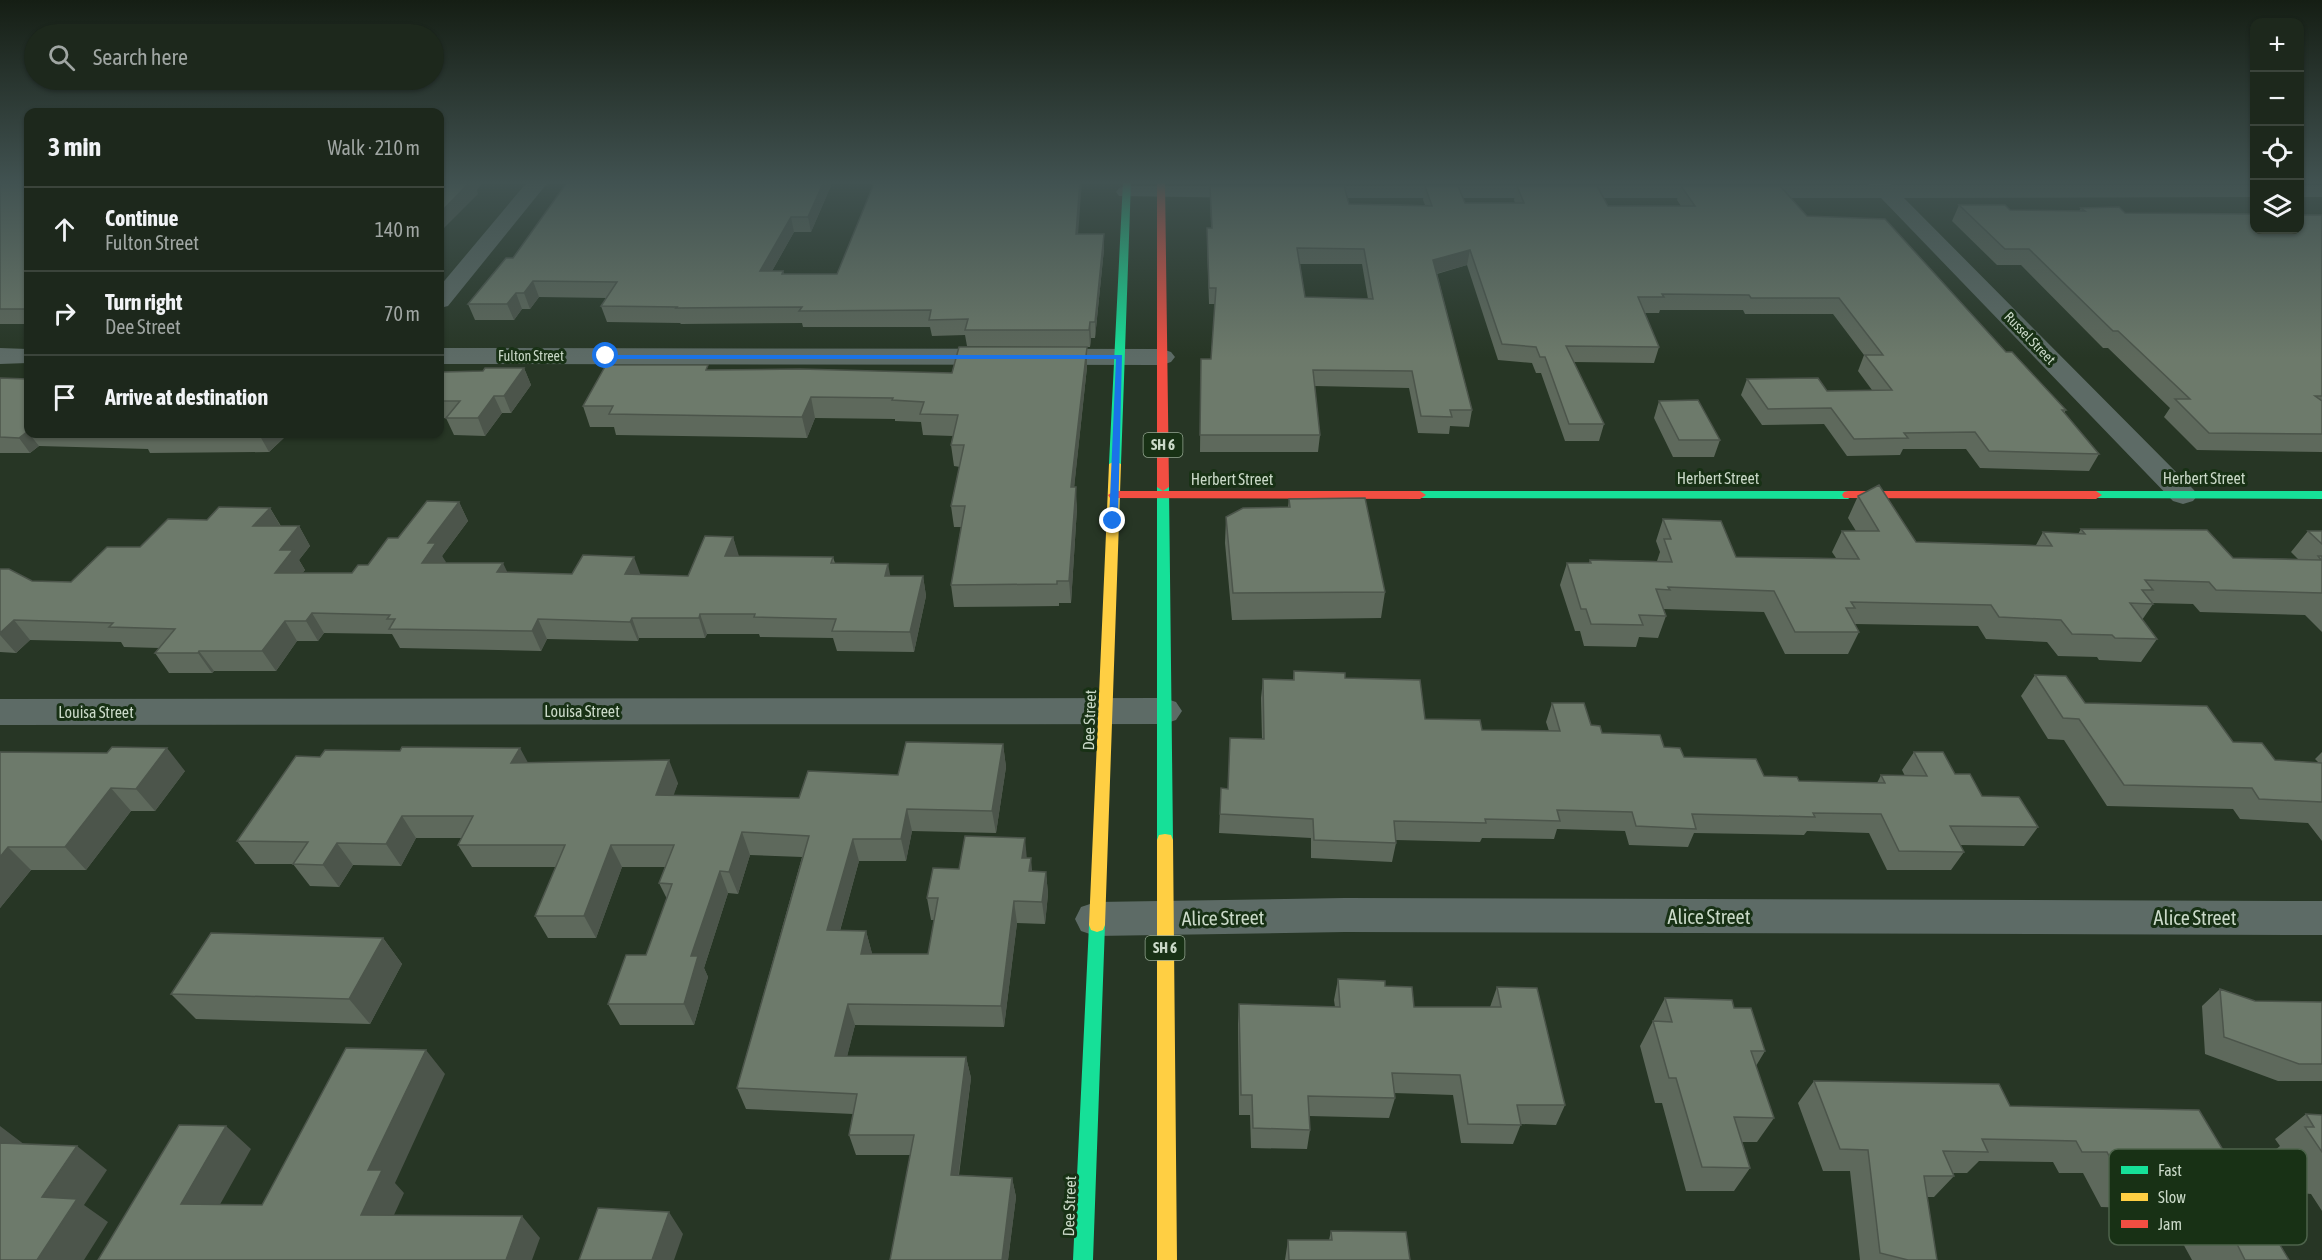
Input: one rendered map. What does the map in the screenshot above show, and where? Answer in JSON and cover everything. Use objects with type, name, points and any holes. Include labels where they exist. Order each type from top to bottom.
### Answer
[{"type":"main road","name":"Dee Street","points":[[1083,1260],[1125,240]]},
{"type":"main road","name":"SH 6","points":[[1162,240],[1167,1260]]},
{"type":"main road","name":"Herbert Street","points":[[1114,495],[2322,495]]},
{"type":"street","points":[[444,296],[491,240]]},
{"type":"street","name":"Russel Street","points":[[1934,240],[2183,495]]},
{"type":"street","points":[[0,356],[24,356]]},
{"type":"street","name":"Fulton Street","points":[[444,356],[1162,357]]},
{"type":"street","name":"Louisa Street","points":[[0,712],[1164,711]]},
{"type":"street","name":"Alice Street","points":[[1096,919],[1345,915],[2322,918]]},
{"type":"building","points":[[0,240],[24,240],[24,309],[0,309]]},
{"type":"building","points":[[526,240],[778,240],[760,271],[783,271],[782,274],[837,274],[851,240],[1103,240],[1095,322],[1090,322],[1089,330],[965,330],[968,319],[929,320],[931,310],[799,311],[802,307],[601,306],[617,282],[533,281],[524,293],[516,293],[507,304],[468,304],[506,258],[513,258]]},
{"type":"building","points":[[1207,240],[1904,240],[2006,352],[2012,352],[2066,410],[2062,410],[2099,454],[1989,451],[1975,432],[1904,433],[1908,438],[1854,439],[1831,408],[1768,409],[1747,379],[1818,378],[1827,391],[1892,390],[1865,355],[1883,355],[1839,298],[1751,298],[1749,295],[1662,294],[1664,297],[1638,297],[1659,347],[1566,346],[1604,424],[1569,424],[1545,357],[1540,357],[1536,347],[1502,344],[1470,250],[1433,260],[1472,410],[1450,410],[1452,417],[1421,416],[1412,371],[1313,370],[1320,435],[1200,435],[1201,359],[1211,359],[1216,288],[1209,288]],"holes":[[[1297,248],[1364,249],[1373,299],[1305,297]]]},
{"type":"building","points":[[1995,240],[2322,240],[2322,396],[2315,396],[2322,401],[2322,434],[2209,433],[2175,399],[2190,399],[2118,331],[2113,331],[2029,249],[2005,249]]},
{"type":"building","points":[[959,347],[1087,347],[1071,487],[1076,487],[1069,581],[1057,581],[1057,584],[951,585],[965,506],[951,506],[964,445],[951,445],[958,415],[920,414],[924,402],[892,400],[893,398],[811,397],[802,417],[609,414],[613,406],[583,406],[606,365],[708,365],[706,370],[800,369],[952,373]]},
{"type":"building","points":[[485,368],[524,368],[504,396],[494,396],[478,418],[446,418],[460,401],[444,401],[444,372],[483,371]]},
{"type":"building","points":[[0,378],[24,379],[24,434],[19,438],[0,437]]},
{"type":"building","points":[[1698,400],[1720,440],[1679,440],[1659,401]]},
{"type":"building","points":[[1879,485],[1916,542],[2052,546],[2043,532],[2085,534],[2081,529],[2207,530],[2233,558],[2321,560],[2318,556],[2322,556],[2322,593],[2216,590],[2209,582],[2145,580],[2153,590],[2142,590],[2153,604],[2130,603],[2157,639],[2072,634],[2061,620],[1999,617],[1991,605],[1851,602],[1855,608],[1846,608],[1859,632],[1795,632],[1774,591],[1668,587],[1670,590],[1656,589],[1666,616],[1639,615],[1643,625],[1591,624],[1586,609],[1581,609],[1567,563],[1591,563],[1590,560],[1672,562],[1664,539],[1671,539],[1663,519],[1721,521],[1736,557],[1859,559],[1842,531],[1879,531],[1858,496]]},
{"type":"building","points":[[1365,498],[1385,592],[1233,593],[1226,517],[1243,508],[1290,507],[1289,499]]},
{"type":"building","points":[[427,501],[459,502],[428,543],[436,543],[422,563],[503,563],[497,572],[572,574],[583,555],[634,557],[625,574],[688,576],[705,536],[733,537],[725,556],[833,557],[831,563],[888,564],[885,576],[923,576],[910,632],[832,631],[836,619],[754,617],[755,614],[700,614],[699,618],[632,618],[630,622],[538,619],[532,631],[389,629],[395,619],[387,619],[390,615],[312,613],[306,621],[285,621],[262,651],[199,651],[198,653],[155,653],[175,629],[109,627],[113,623],[14,620],[0,633],[0,569],[9,569],[32,581],[71,582],[107,547],[140,547],[168,519],[207,520],[219,507],[270,508],[253,526],[299,526],[280,550],[293,550],[275,573],[352,573],[358,565],[368,565],[388,538],[398,538]]},
{"type":"building","points":[[2308,531],[2322,531],[2322,544]]},
{"type":"building","points":[[1294,671],[1345,673],[1345,678],[1420,680],[1425,719],[1480,720],[1482,730],[1560,731],[1552,703],[1584,703],[1591,725],[1600,726],[1602,733],[1660,735],[1664,747],[1680,748],[1684,757],[1756,759],[1764,776],[1797,777],[1799,781],[1885,783],[1881,775],[1927,776],[1914,752],[1943,752],[1955,774],[1970,774],[1982,796],[2019,797],[2038,827],[1950,826],[1964,852],[1899,851],[1881,814],[1813,813],[1815,817],[1692,814],[1696,829],[1636,826],[1632,812],[1557,810],[1560,821],[1485,819],[1486,823],[1394,821],[1396,843],[1314,840],[1313,819],[1220,814],[1221,788],[1228,789],[1230,738],[1264,739],[1263,679],[1294,680]]},
{"type":"building","points":[[2035,675],[2066,676],[2085,703],[2207,706],[2233,742],[2262,743],[2275,760],[2322,763],[2322,802],[2259,799],[2252,788],[2124,785],[2079,719],[2063,718]]},
{"type":"building","points":[[906,742],[1003,744],[992,811],[907,809],[901,839],[853,839],[827,930],[866,931],[861,954],[928,954],[938,898],[927,898],[933,868],[959,869],[965,836],[1025,838],[1022,858],[1031,858],[1029,871],[1046,872],[1042,902],[1014,901],[1001,1006],[848,1004],[835,1056],[966,1057],[951,1175],[1012,1178],[1002,1260],[890,1260],[914,1135],[849,1135],[857,1094],[737,1088],[809,836],[742,832],[729,872],[720,871],[691,956],[698,956],[684,1004],[608,1004],[626,955],[646,955],[672,884],[659,883],[674,845],[611,845],[584,916],[535,916],[565,845],[458,845],[473,816],[402,816],[386,844],[337,843],[323,865],[293,864],[308,842],[237,841],[296,756],[320,757],[325,750],[400,751],[402,747],[520,748],[511,763],[669,760],[656,795],[799,798],[808,771],[898,775]]},
{"type":"building","points":[[112,747],[167,748],[136,789],[111,788],[65,847],[8,847],[0,857],[0,752],[107,753]]},
{"type":"building","points":[[211,933],[383,938],[349,999],[171,994]]},
{"type":"building","points":[[1338,979],[1385,981],[1385,986],[1412,987],[1414,1007],[1501,1007],[1497,987],[1537,988],[1565,1105],[1517,1105],[1521,1125],[1468,1124],[1460,1075],[1392,1073],[1395,1098],[1308,1096],[1310,1130],[1253,1128],[1252,1095],[1241,1095],[1239,1004],[1340,1007]]},
{"type":"building","points":[[2220,989],[2255,1001],[2322,1002],[2322,1064],[2299,1064],[2224,1037]]},
{"type":"building","points":[[1665,998],[1732,1000],[1734,1008],[1751,1008],[1765,1051],[1751,1051],[1774,1118],[1734,1117],[1750,1168],[1702,1167],[1676,1078],[1669,1078],[1653,1021],[1672,1022]]},
{"type":"building","points":[[346,1048],[426,1050],[368,1170],[382,1170],[361,1215],[522,1216],[506,1260],[98,1260],[179,1125],[226,1126],[181,1204],[262,1205]]},
{"type":"building","points":[[1814,1081],[1999,1084],[2010,1106],[2199,1110],[2222,1149],[2109,1149],[2109,1156],[2107,1152],[2082,1152],[2076,1141],[1982,1139],[1988,1152],[1943,1151],[1954,1176],[1924,1176],[1937,1260],[1908,1260],[1880,1253],[1868,1150],[1840,1149]]},
{"type":"building","points":[[2306,1114],[2322,1115],[2322,1152],[2305,1127],[2314,1127]]},
{"type":"building","points":[[0,1143],[77,1146],[42,1197],[77,1199],[37,1260],[0,1260]]},
{"type":"building","points":[[598,1208],[669,1212],[652,1260],[579,1260]]},
{"type":"building","points":[[1331,1231],[1406,1232],[1410,1260],[1289,1260],[1288,1240],[1332,1240]]},
{"type":"building","points":[[2238,1245],[2280,1245],[2289,1260],[2245,1260]]},
{"type":"traffic: fast","points":[[1115,464],[1125,240]]},
{"type":"traffic: fast","points":[[1163,487],[1165,840]]},
{"type":"traffic: fast","points":[[1420,495],[1848,495]]},
{"type":"traffic: fast","points":[[2096,495],[2322,495]]},
{"type":"traffic: fast","points":[[1083,1260],[1097,925]]},
{"type":"traffic: slow","points":[[1097,925],[1115,464]]},
{"type":"traffic: slow","points":[[1165,840],[1167,1260]]},
{"type":"traffic: jam","points":[[1161,240],[1163,487]]},
{"type":"traffic: jam","points":[[1114,495],[1420,495]]},
{"type":"traffic: jam","points":[[1848,495],[2096,495]]},
{"type":"route","points":[[606,356],[1120,357],[1113,521]]}]
